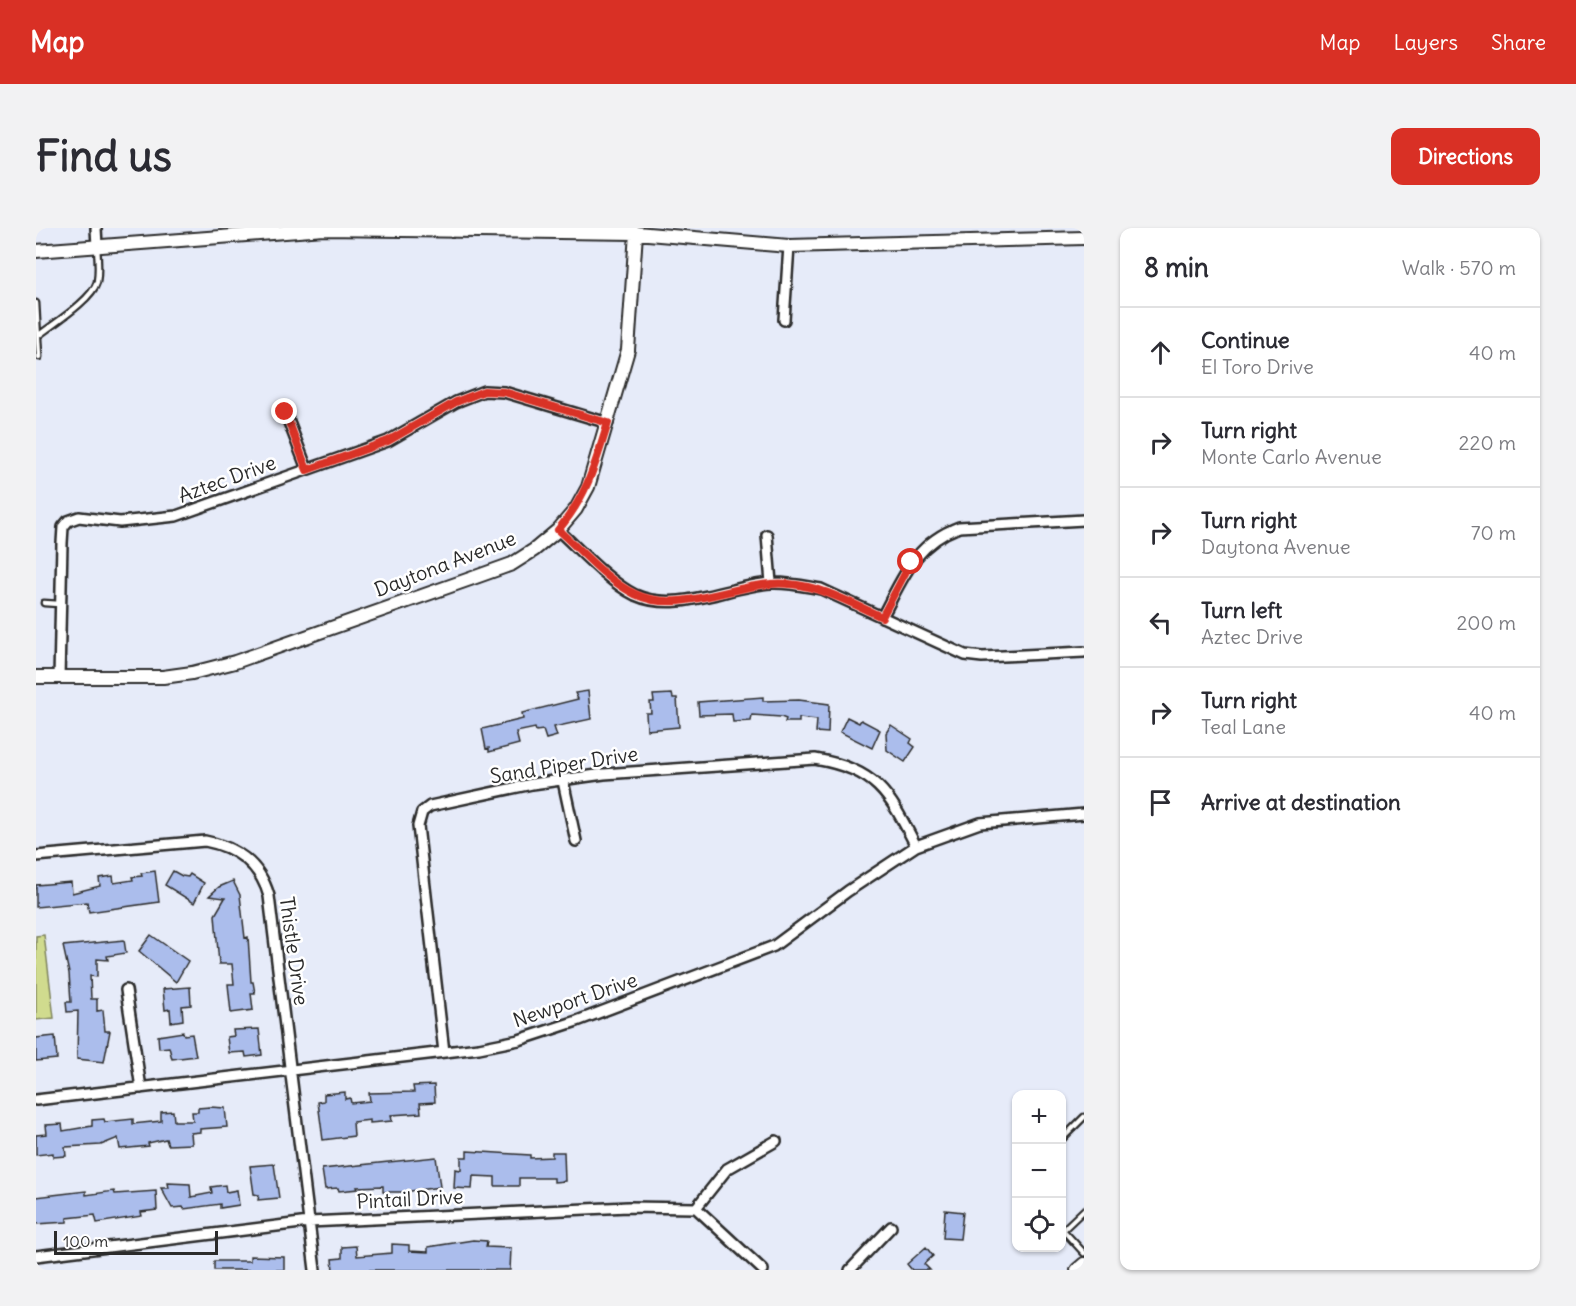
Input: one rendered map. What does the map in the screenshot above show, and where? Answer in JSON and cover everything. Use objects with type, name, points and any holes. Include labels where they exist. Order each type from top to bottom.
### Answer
[{"type":"main road","points":[[36,250],[324,228],[636,230],[789,246],[1084,238]]},
{"type":"main road","name":"Daytona Avenue","points":[[36,678],[163,677],[192,673],[235,662],[512,564],[558,530],[576,509],[588,487],[628,350],[636,230]]},
{"type":"main road","points":[[1077,1270],[1084,1264]]},
{"type":"street","points":[[96,228],[97,246]]},
{"type":"street","points":[[784,320],[789,246]]},
{"type":"street","name":"Aztec Drive","points":[[59,678],[59,604],[63,527],[68,521],[79,517],[120,522],[176,516],[388,441],[456,402],[484,391],[504,392],[608,423]]},
{"type":"street","points":[[285,412],[307,470]]},
{"type":"street","points":[[882,617],[911,562],[933,538],[945,532],[958,526],[1084,520]]},
{"type":"street","points":[[558,530],[619,584],[636,595],[656,600],[681,600],[771,583],[821,589],[964,655],[982,657],[1084,652]]},
{"type":"street","points":[[767,535],[771,583]]},
{"type":"street","name":"Sand Piper Drive","points":[[444,1052],[418,826],[419,817],[430,806],[532,784],[653,770],[815,759],[856,770],[880,788],[893,803],[916,846]]},
{"type":"street","points":[[563,781],[576,841]]},
{"type":"street","name":"Newport Drive","points":[[36,1100],[444,1052],[519,1040],[577,1021],[774,946],[856,886],[916,846],[980,823],[1084,814]]},
{"type":"street","name":"Thistle Drive","points":[[36,856],[192,840],[219,844],[239,853],[260,873],[269,896],[315,1270]]},
{"type":"street","points":[[126,990],[141,1088]]},
{"type":"street","points":[[764,1270],[696,1208],[727,1169],[776,1141]]},
{"type":"street","name":"Pintail Drive","points":[[36,1256],[309,1222],[628,1207],[696,1208]]},
{"type":"street","points":[[850,1270],[891,1227]]},
{"type":"lane","points":[[38,336],[84,299],[95,287],[98,273],[97,246]]},
{"type":"lane","points":[[36,303],[39,357]]},
{"type":"lane","points":[[44,603],[59,604]]},
{"type":"lane","points":[[1066,1135],[1084,1117]]},
{"type":"lane","points":[[1066,1226],[1084,1210]]},
{"type":"lane","points":[[1066,1233],[1084,1253]]},
{"type":"green space","points":[[44,935],[54,1018],[36,1020],[36,936]]},
{"type":"building","points":[[588,691],[591,719],[554,727],[557,736],[546,739],[543,730],[536,731],[535,728],[516,732],[519,744],[489,752],[489,748],[486,749],[482,729],[523,719],[522,713],[578,699],[575,693]]},
{"type":"building","points":[[672,694],[673,698],[677,698],[679,727],[647,730],[646,713],[651,713],[650,702],[654,702],[653,695]]},
{"type":"building","points":[[763,697],[763,701],[799,700],[829,704],[828,733],[816,732],[817,720],[799,718],[799,722],[785,722],[786,719],[781,717],[752,715],[751,721],[733,722],[732,714],[699,715],[698,702]]},
{"type":"building","points":[[847,717],[859,723],[861,720],[880,730],[872,748],[840,732]]},
{"type":"building","points":[[891,725],[912,739],[910,743],[915,747],[905,762],[887,750],[886,733]]},
{"type":"building","points":[[155,871],[159,902],[89,912],[87,902],[36,907],[36,885],[71,882],[72,893],[100,886],[99,878],[113,876],[114,883],[133,880],[132,877],[142,876],[141,873]]},
{"type":"building","points":[[173,871],[182,876],[188,877],[190,874],[204,883],[194,903],[165,885]]},
{"type":"building","points":[[233,881],[240,895],[245,938],[248,937],[251,982],[253,982],[255,993],[251,993],[253,1010],[231,1013],[228,984],[234,984],[232,964],[219,964],[215,915],[225,898],[209,896],[219,887]]},
{"type":"building","points":[[151,935],[188,961],[176,982],[139,951]]},
{"type":"building","points":[[124,940],[126,953],[107,956],[108,960],[97,959],[97,977],[90,976],[91,999],[97,999],[97,1011],[103,1010],[105,1031],[110,1031],[104,1062],[77,1059],[78,1011],[67,1012],[66,1002],[71,1002],[69,973],[63,946]]},
{"type":"building","points":[[190,987],[191,1005],[182,1006],[183,1020],[171,1022],[170,1009],[165,1010],[163,989]]},
{"type":"building","points":[[259,1029],[262,1055],[246,1057],[245,1052],[229,1053],[227,1037],[234,1036],[233,1030]]},
{"type":"building","points":[[183,1032],[184,1035],[192,1034],[196,1056],[172,1059],[169,1047],[159,1048],[158,1036]]},
{"type":"building","points":[[55,1036],[57,1059],[36,1061],[36,1038]]},
{"type":"building","points":[[434,1085],[435,1102],[420,1103],[421,1113],[391,1115],[392,1121],[353,1122],[354,1136],[323,1140],[318,1102],[324,1101],[324,1094],[345,1092],[345,1099],[350,1098],[351,1103],[370,1101],[369,1093],[414,1092],[413,1086]]},
{"type":"building","points":[[198,1108],[225,1108],[227,1127],[200,1129],[200,1132],[191,1133],[192,1144],[168,1145],[166,1139],[148,1143],[149,1146],[120,1149],[118,1138],[101,1145],[65,1147],[66,1156],[53,1157],[53,1153],[36,1155],[36,1135],[47,1134],[46,1125],[62,1124],[63,1131],[92,1126],[92,1120],[104,1119],[105,1122],[133,1119],[133,1124],[161,1121],[161,1112],[173,1111],[174,1121],[193,1121],[192,1112],[198,1112]]},
{"type":"building","points":[[467,1151],[530,1155],[530,1158],[552,1157],[552,1152],[564,1152],[565,1181],[554,1182],[554,1178],[519,1178],[519,1186],[495,1186],[495,1177],[473,1176],[472,1189],[454,1188],[455,1169],[461,1170],[461,1157],[467,1157]]},
{"type":"building","points":[[436,1157],[440,1187],[403,1192],[383,1192],[383,1186],[357,1187],[358,1189],[339,1191],[338,1188],[325,1189],[322,1169]]},
{"type":"building","points":[[274,1164],[279,1198],[258,1200],[259,1195],[254,1194],[250,1166]]},
{"type":"building","points":[[168,1183],[190,1184],[191,1197],[212,1193],[211,1187],[225,1185],[226,1192],[237,1190],[239,1205],[220,1208],[220,1204],[184,1209],[183,1207],[172,1208],[161,1188],[169,1188]]},
{"type":"building","points":[[86,1191],[86,1195],[114,1191],[115,1194],[156,1191],[157,1210],[141,1212],[142,1216],[97,1223],[95,1215],[67,1218],[67,1222],[36,1224],[36,1197]]},
{"type":"building","points":[[945,1210],[963,1212],[960,1239],[943,1238]]},
{"type":"building","points":[[473,1240],[487,1241],[486,1247],[511,1248],[510,1270],[333,1270],[332,1259],[342,1258],[342,1247],[356,1246],[357,1256],[392,1253],[392,1244],[409,1245],[409,1251],[428,1252],[428,1247]]},
{"type":"building","points":[[926,1247],[933,1256],[924,1264],[930,1270],[912,1270],[907,1264]]},
{"type":"building","points":[[250,1256],[284,1257],[284,1270],[214,1270],[214,1261],[250,1261]]},
{"type":"route","points":[[285,412],[307,470],[388,441],[456,402],[484,391],[504,392],[608,423],[588,487],[576,509],[558,530],[619,584],[636,595],[656,600],[681,600],[771,583],[799,585],[821,589],[882,617],[911,562]]}]
